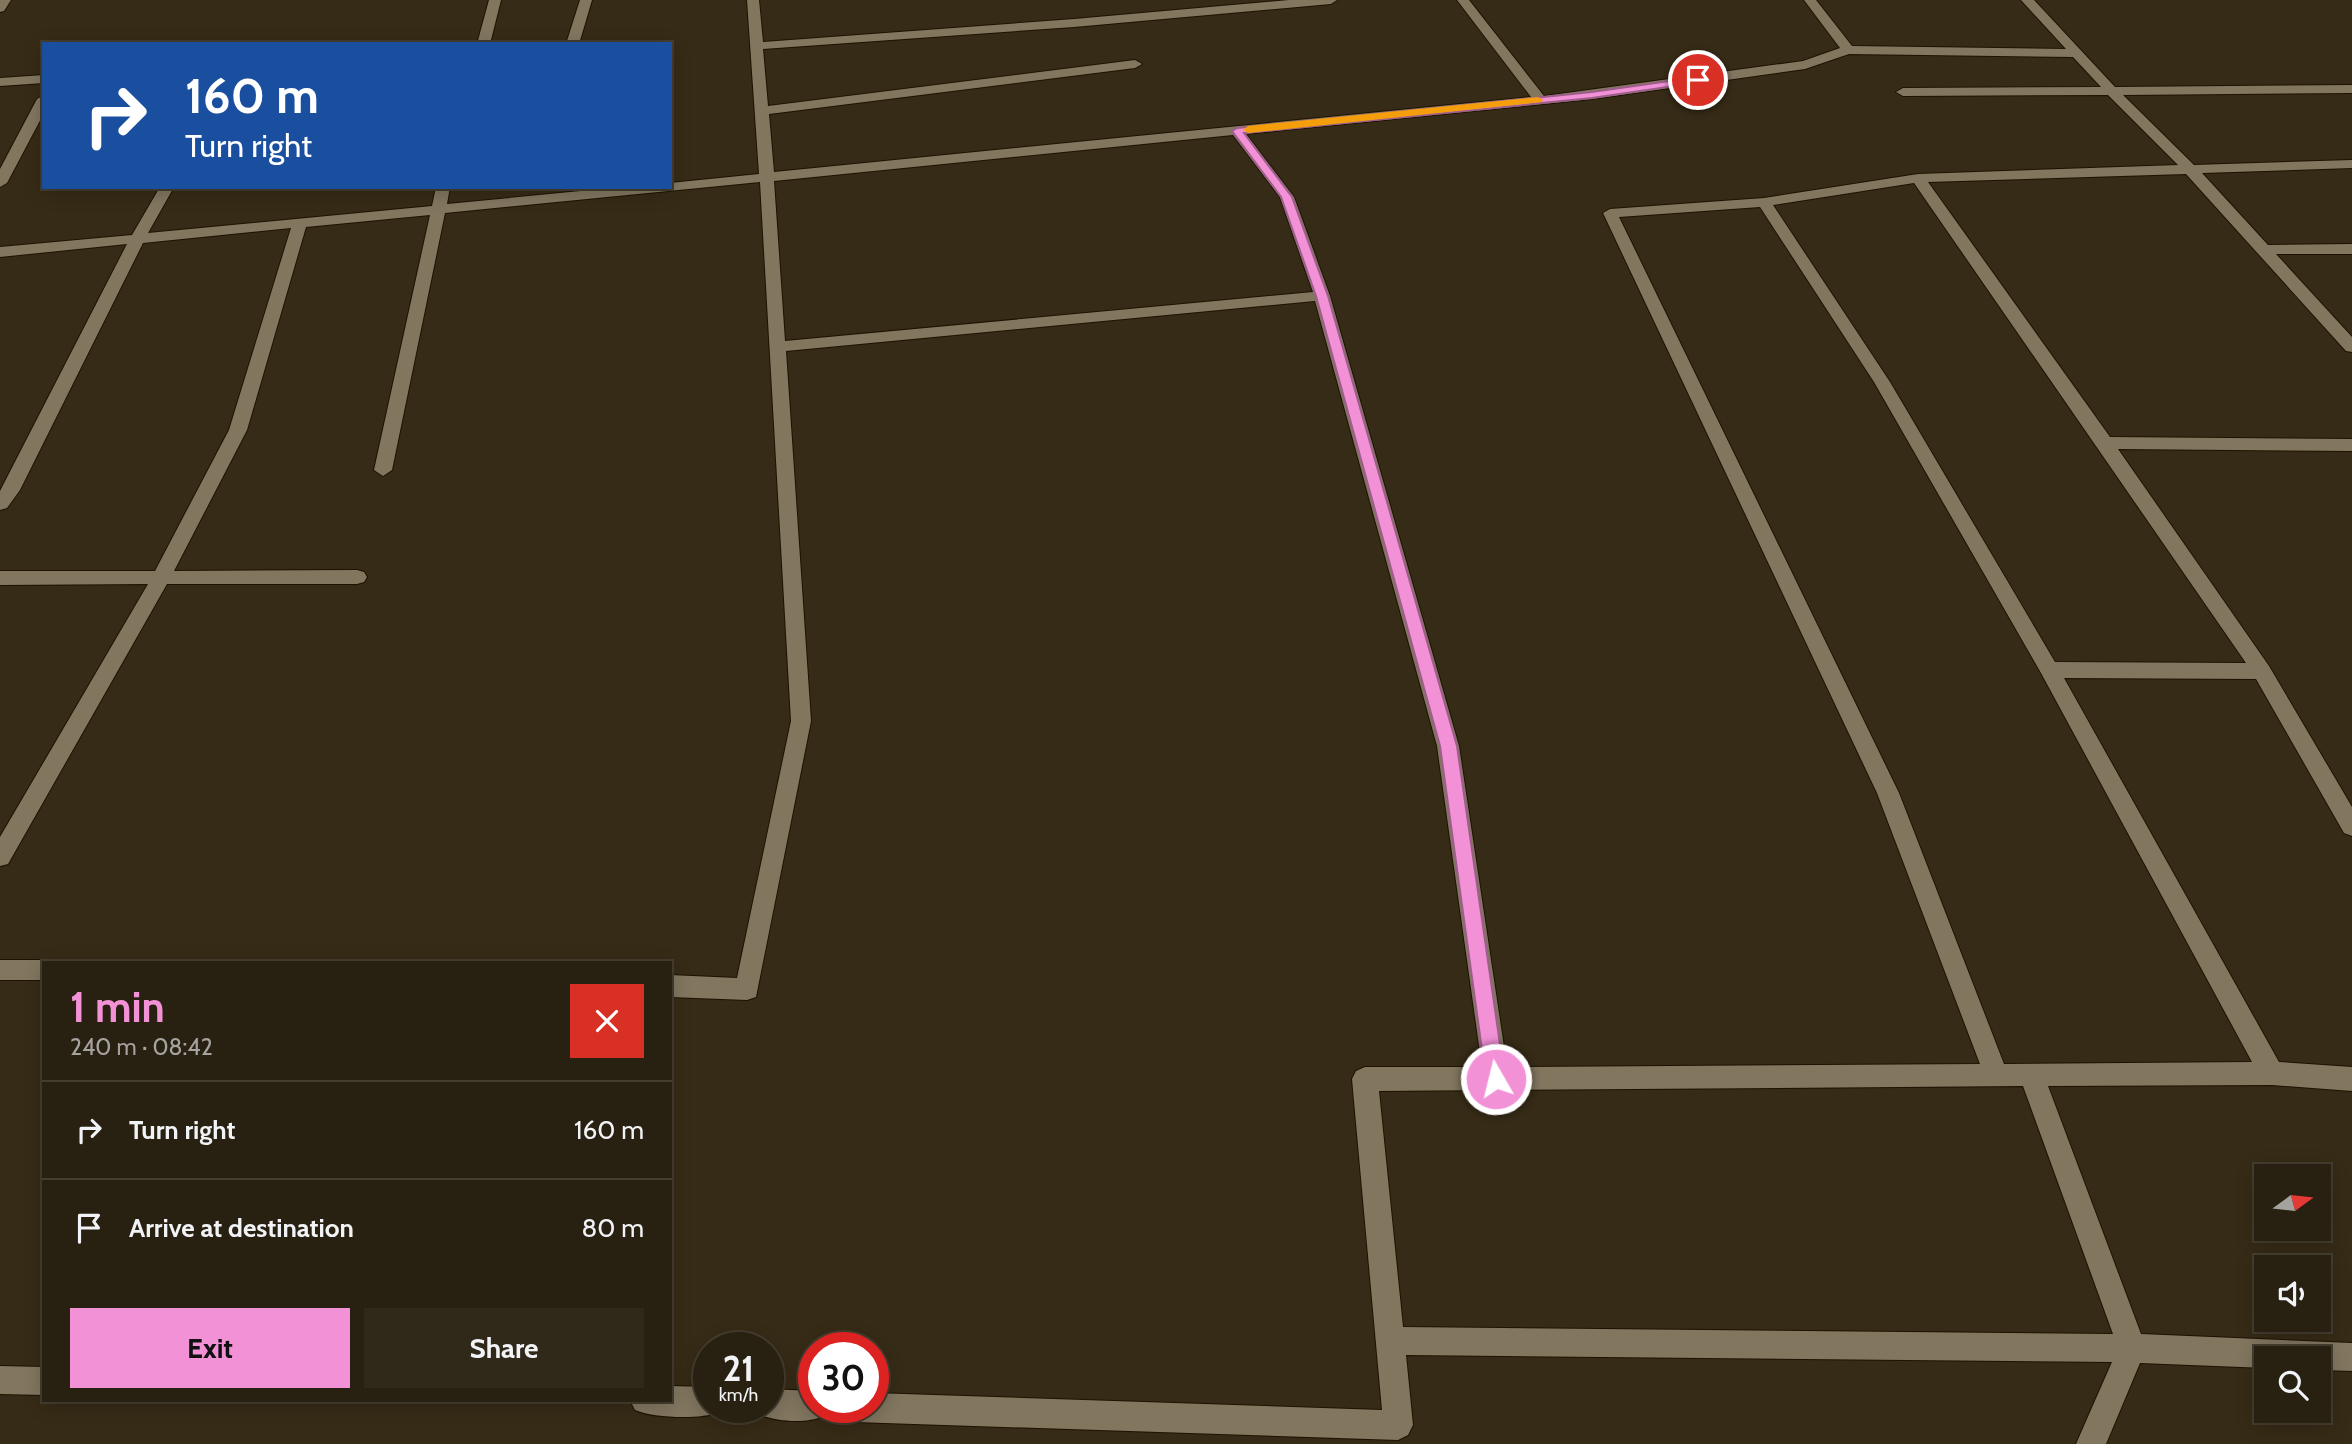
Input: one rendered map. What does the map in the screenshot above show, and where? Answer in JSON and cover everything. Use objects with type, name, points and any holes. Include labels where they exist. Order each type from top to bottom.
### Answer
[{"type":"street","points":[[0,8],[5,0]]},
{"type":"street","points":[[484,42],[495,0]]},
{"type":"street","points":[[573,42],[586,0]]},
{"type":"street","points":[[672,986],[747,989],[801,721],[767,178],[752,0]]},
{"type":"street","points":[[756,46],[1074,23],[1331,0]]},
{"type":"street","points":[[1463,0],[1540,100]]},
{"type":"street","points":[[1810,0],[1849,50]]},
{"type":"street","points":[[2027,0],[2190,169],[2352,347]]},
{"type":"street","points":[[672,187],[1540,100],[1805,65],[1849,50],[2077,53]]},
{"type":"street","points":[[761,111],[1135,64]]},
{"type":"street","points":[[0,82],[42,79]]},
{"type":"street","points":[[1903,92],[2352,89]]},
{"type":"street","points":[[0,183],[42,103]]},
{"type":"street","points":[[1237,131],[1287,197],[1322,296],[1448,746],[1496,1079]]},
{"type":"street","points":[[1996,1074],[1888,793],[1610,213],[1764,202],[1919,178],[2352,164]]},
{"type":"street","points":[[1919,178],[2262,671],[2352,827]]},
{"type":"street","points":[[0,503],[10,490],[137,239],[166,189]]},
{"type":"street","points":[[383,470],[442,189]]},
{"type":"street","points":[[0,252],[630,189]]},
{"type":"street","points":[[1764,202],[1882,382],[2049,670],[2272,1073]]},
{"type":"street","points":[[0,857],[161,578],[238,430],[300,223]]},
{"type":"street","points":[[2262,250],[2352,249]]},
{"type":"street","points":[[778,347],[1322,296]]},
{"type":"street","points":[[2105,443],[2352,445]]},
{"type":"street","points":[[0,578],[357,578]]},
{"type":"street","points":[[2049,670],[2262,671]]},
{"type":"street","points":[[0,970],[42,970]]},
{"type":"street","points":[[889,1408],[1398,1425],[1365,1079],[2272,1073],[2352,1079]]},
{"type":"street","points":[[2031,1074],[2132,1348],[2091,1444]]},
{"type":"street","points":[[1390,1341],[2132,1348],[2352,1357]]},
{"type":"street","points":[[0,1380],[42,1381]]},
{"type":"street","points":[[672,1401],[693,1402]]},
{"type":"slow traffic","points":[[1248,130],[1538,100]]},
{"type":"route","points":[[1496,1079],[1448,746],[1322,296],[1287,197],[1237,131],[1592,95],[1698,80]]}]
